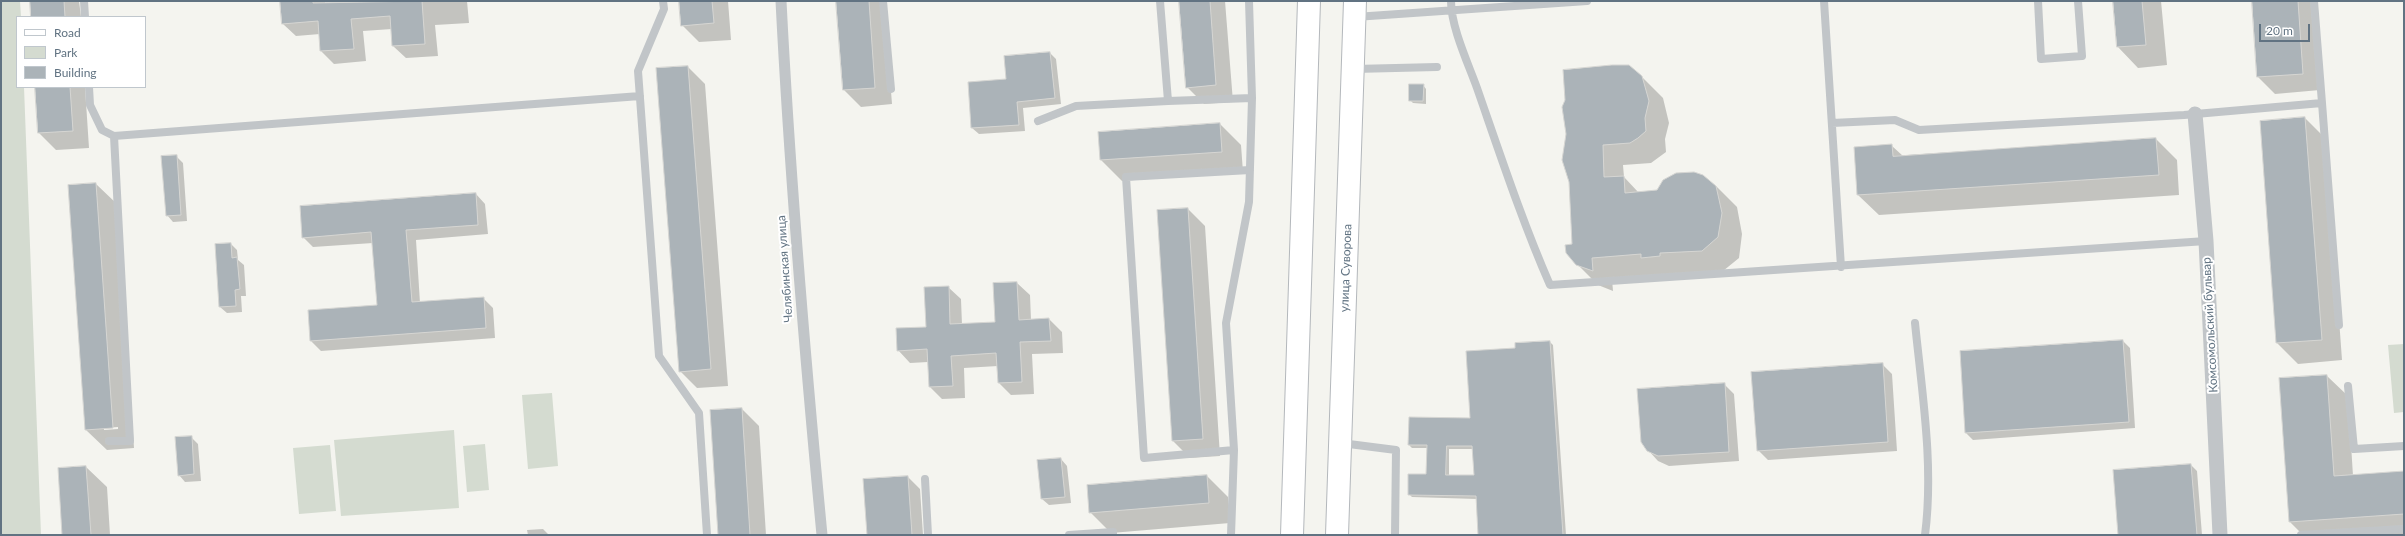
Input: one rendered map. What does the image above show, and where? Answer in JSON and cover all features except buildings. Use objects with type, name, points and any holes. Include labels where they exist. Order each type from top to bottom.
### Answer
[{"type":"main road","points":[[1292,535],[1308,1]]},
{"type":"main road","name":"улица Суворова","points":[[1337,535],[1355,9]]},
{"type":"street","name":"Челябинская улица","points":[[780,1],[786,120],[806,370],[822,535]]},
{"type":"street","name":"Комсомольский бульвар","points":[[2195,114],[2206,240],[2220,535]]},
{"type":"lane","points":[[84,1],[85,16]]},
{"type":"lane","points":[[663,1],[664,10],[638,71],[659,356],[699,413],[707,535]]},
{"type":"lane","points":[[883,1],[891,89]]},
{"type":"lane","points":[[1160,1],[1168,101]]},
{"type":"lane","points":[[1231,535],[1234,450],[1226,323],[1249,202],[1252,98],[1248,1]]},
{"type":"lane","points":[[1452,1],[1451,10],[1527,233],[1550,285],[1841,267],[2206,240]]},
{"type":"lane","points":[[1355,9],[1451,10],[1587,1]]},
{"type":"lane","points":[[1824,1],[1841,267]]},
{"type":"lane","points":[[2038,1],[2041,59],[2082,56],[2078,1]]},
{"type":"lane","points":[[2314,1],[2339,325]]},
{"type":"lane","points":[[1354,69],[1437,67]]},
{"type":"lane","points":[[89,88],[90,105],[102,130],[114,136],[640,96]]},
{"type":"lane","points":[[1038,121],[1076,106],[1252,98]]},
{"type":"lane","points":[[1832,123],[1895,120],[1919,130],[2195,114],[2322,103]]},
{"type":"lane","points":[[109,441],[130,441],[114,136]]},
{"type":"lane","points":[[1234,450],[1144,458],[1126,177],[1250,170]]},
{"type":"lane","points":[[1915,323],[1929,459],[1928,513],[1925,535]]},
{"type":"lane","points":[[2348,386],[2354,449],[2404,446]]},
{"type":"lane","points":[[1340,443],[1396,450],[1395,535]]},
{"type":"lane","points":[[925,480],[928,535]]},
{"type":"lane","points":[[2301,535],[2404,529]]},
{"type":"lane","points":[[1069,535],[1113,532],[1113,535]]},
{"type":"green space","points":[[1,1],[20,1],[21,16],[16,16],[16,88],[24,88],[41,535],[1,535]]},
{"type":"green space","points":[[2404,344],[2404,412],[2394,413],[2388,345]]},
{"type":"green space","points":[[552,393],[558,466],[528,469],[522,395]]},
{"type":"green space","points":[[454,430],[459,508],[341,516],[334,440]]},
{"type":"green space","points":[[485,444],[489,490],[467,492],[463,446]]},
{"type":"green space","points":[[330,445],[336,511],[299,514],[293,448]]}]
